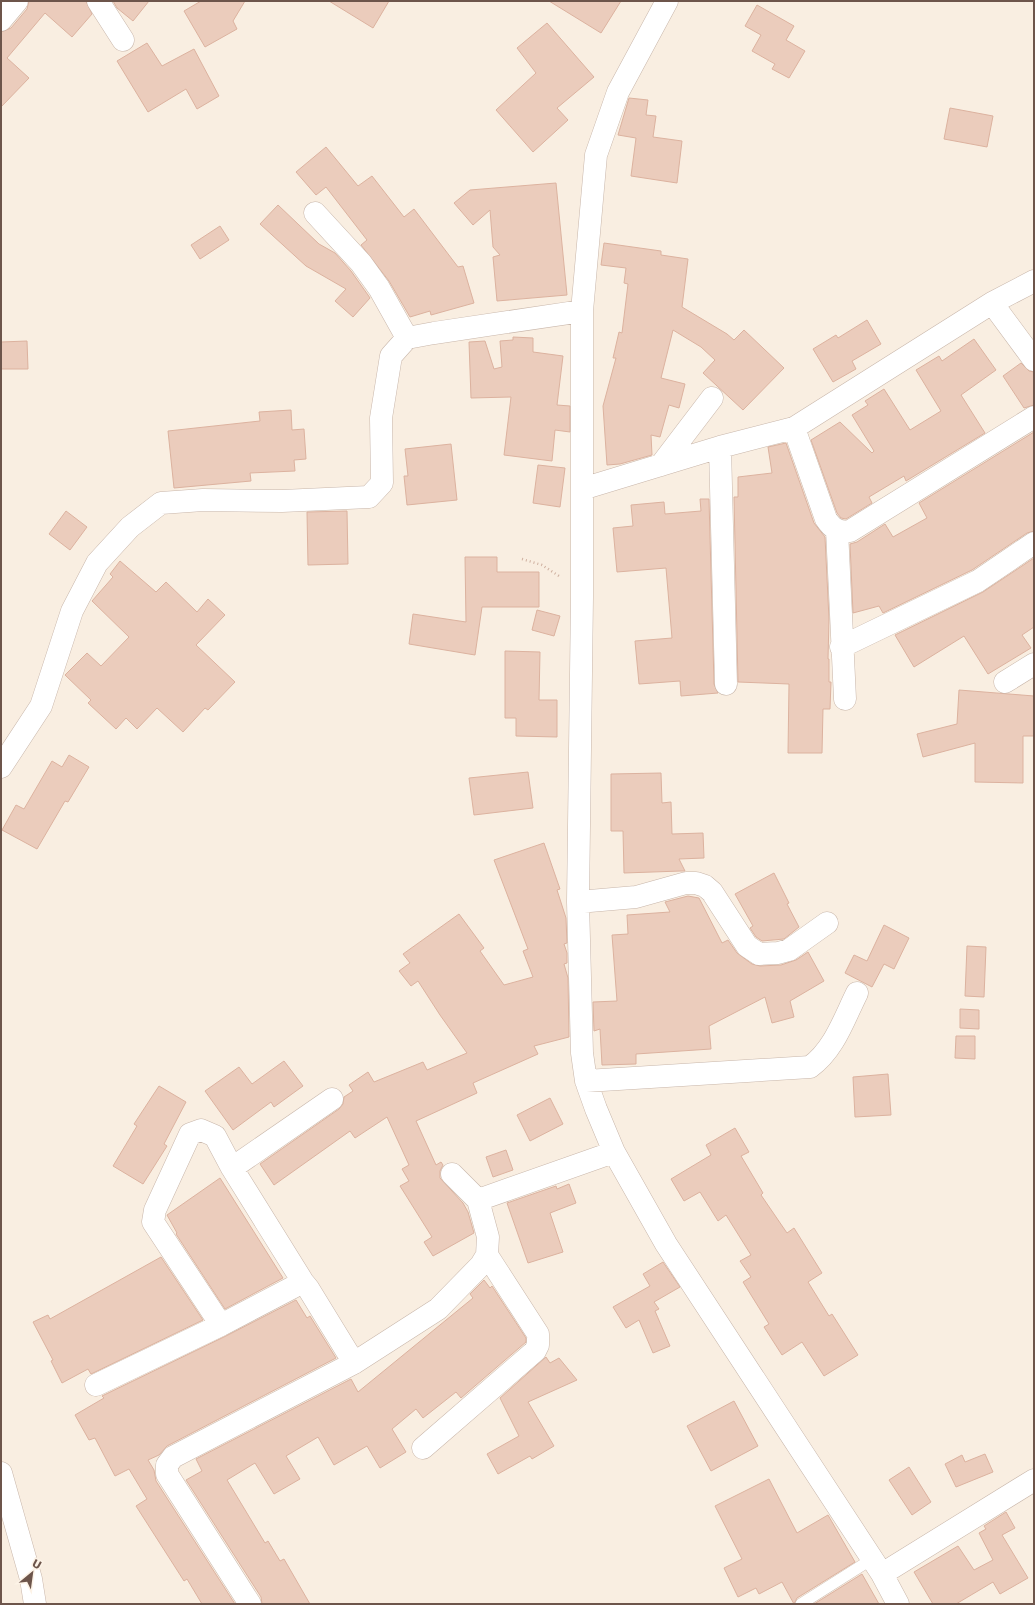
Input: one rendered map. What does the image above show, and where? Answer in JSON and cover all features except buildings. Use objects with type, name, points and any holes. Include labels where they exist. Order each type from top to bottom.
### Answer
[{"type":"street","points":[[1,20],[17,1]]},
{"type":"street","points":[[98,1],[123,40]]},
{"type":"street","points":[[667,1],[618,92],[596,155],[582,311],[582,597],[578,902],[582,1053],[586,1081],[614,1152],[666,1244],[877,1566],[898,1604]]},
{"type":"street","points":[[315,213],[361,263],[379,288],[407,338]]},
{"type":"street","points":[[582,489],[720,447],[794,428],[992,303],[1034,281]]},
{"type":"street","points":[[992,303],[1034,360]]},
{"type":"street","points":[[1,767],[41,706],[72,612],[96,563],[130,527],[161,503],[203,500],[282,501],[369,497],[382,483],[381,418],[391,356],[407,338],[582,311]]},
{"type":"street","points":[[661,465],[712,398]]},
{"type":"street","points":[[794,428],[826,519],[831,526],[837,530],[850,532],[1034,417]]},
{"type":"street","points":[[720,447],[726,684]]},
{"type":"street","points":[[837,530],[841,647],[845,699]]},
{"type":"street","points":[[841,647],[978,581],[1034,543]]},
{"type":"street","points":[[1005,682],[1034,664]]},
{"type":"street","points":[[578,902],[636,897],[686,883],[696,883],[705,886],[712,892],[747,946],[759,954],[778,953],[789,950],[827,923]]},
{"type":"street","points":[[586,1081],[810,1067],[821,1059],[831,1045],[857,993]]},
{"type":"street","points":[[232,1168],[332,1099]]},
{"type":"street","points":[[221,1325],[153,1222],[155,1210],[190,1134],[201,1130],[214,1136],[232,1168],[354,1363]]},
{"type":"street","points":[[478,1200],[614,1152]]},
{"type":"street","points":[[250,1604],[167,1474],[167,1465],[173,1457],[354,1363],[438,1309],[481,1265],[487,1255],[488,1237],[478,1200],[452,1174]]},
{"type":"street","points":[[423,1448],[535,1351],[538,1345],[538,1334],[487,1255]]},
{"type":"street","points":[[96,1385],[221,1325],[303,1282]]},
{"type":"street","points":[[1,1473],[31,1579],[35,1604]]},
{"type":"street","points":[[877,1566],[1034,1480]]},
{"type":"lane","points":[[801,1604],[877,1566]]},
{"type":"path","points":[[522,559],[542,565],[557,574],[582,597]]}]
